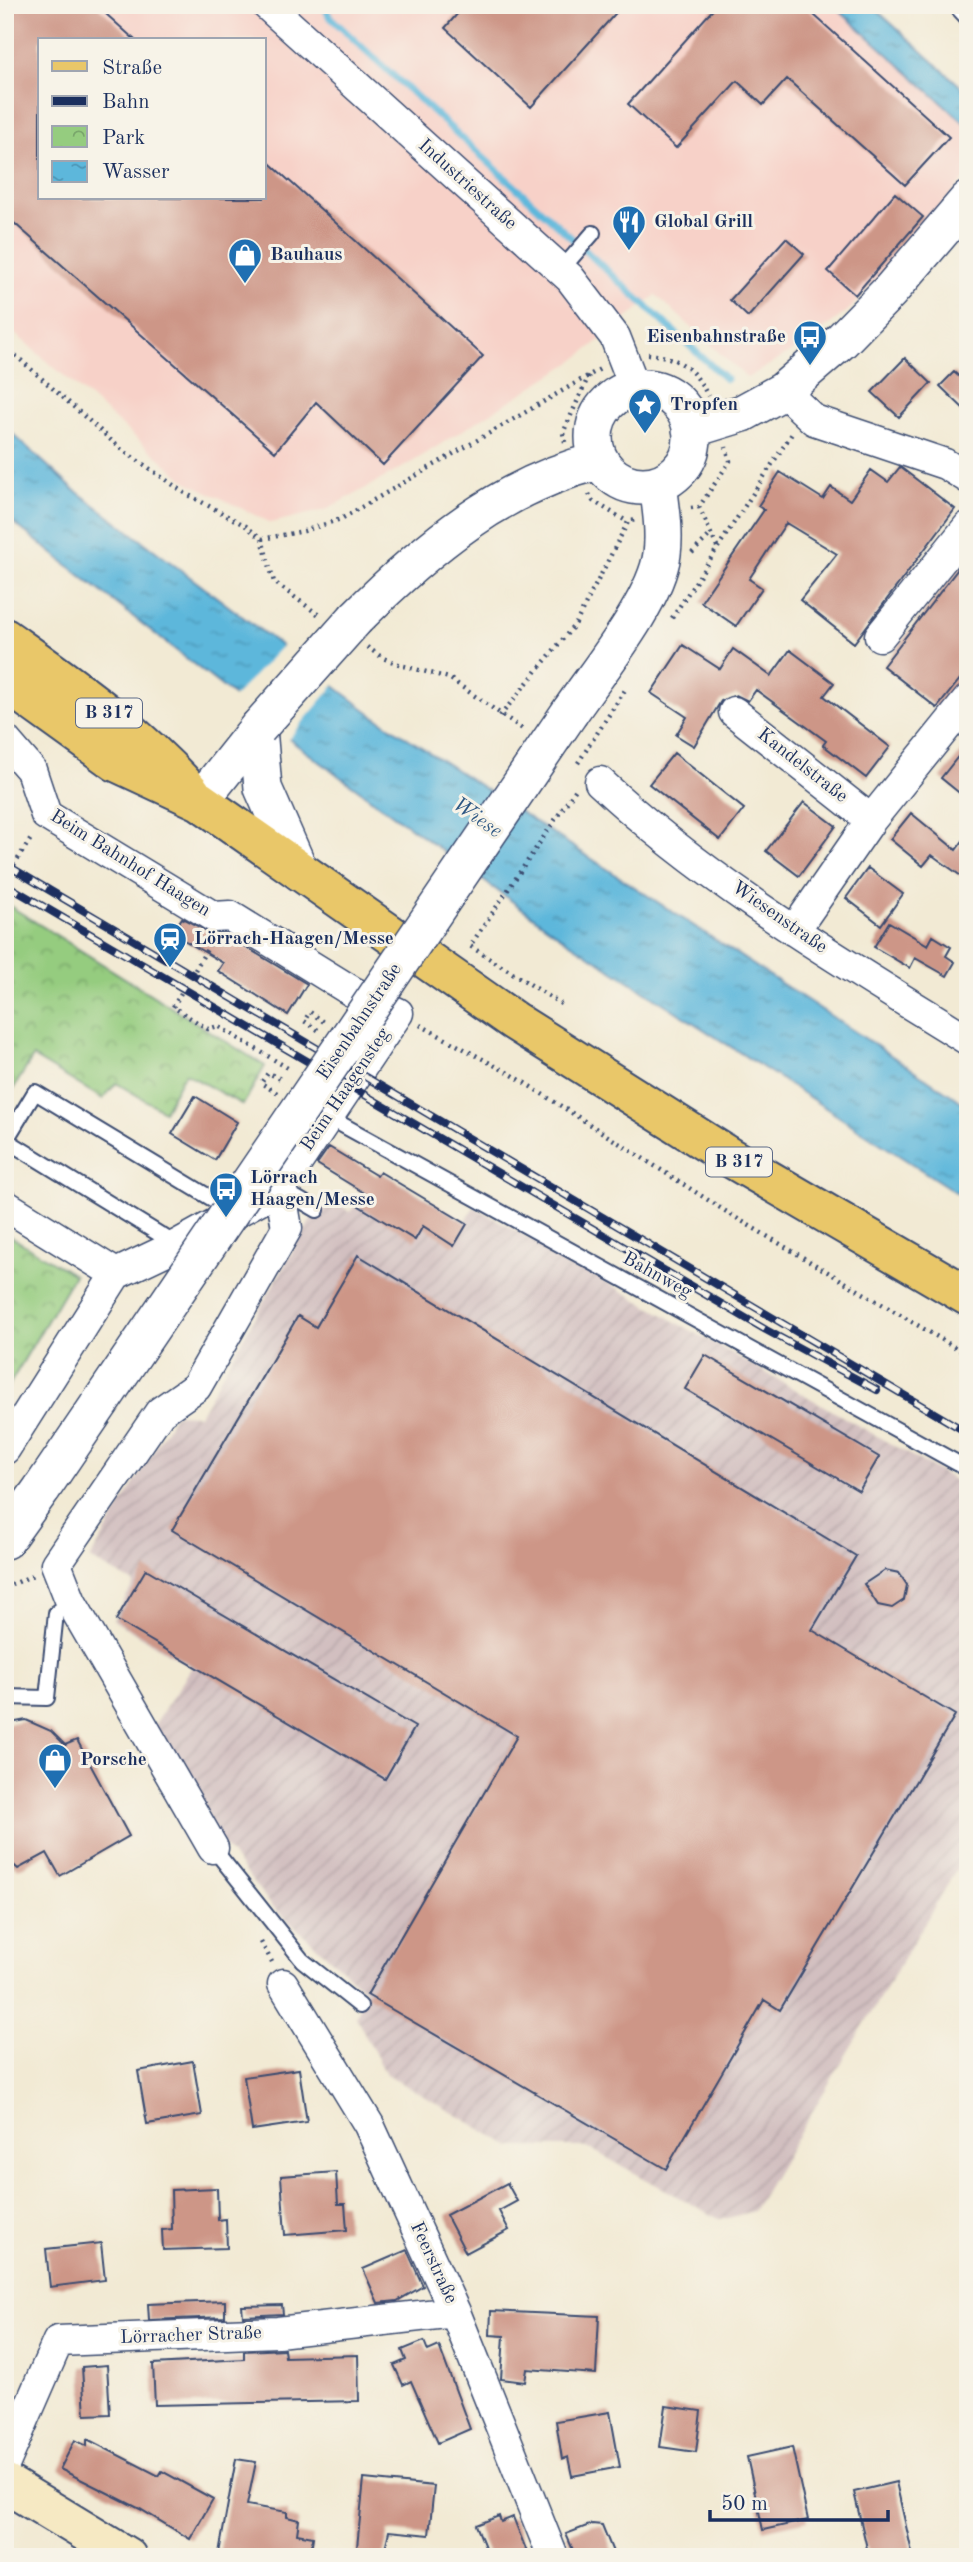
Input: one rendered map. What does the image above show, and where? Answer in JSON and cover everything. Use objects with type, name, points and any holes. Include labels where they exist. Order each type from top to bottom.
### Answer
[{"type":"main road","name":"B 317","points":[[5,638],[141,739],[200,802]]},
{"type":"main road","name":"B 317","points":[[5,682],[116,762],[200,802],[514,1021],[731,1158],[968,1296]]},
{"type":"main road","points":[[5,2483],[127,2557]]},
{"type":"street","name":"Industriestraße","points":[[267,5],[568,262],[602,316],[631,374]]},
{"type":"street","points":[[705,425],[685,411],[672,397],[631,374],[620,392],[607,402],[598,415],[593,430],[594,446],[599,461],[610,474],[660,498],[685,463],[691,446],[705,425],[743,413],[795,402],[841,341],[890,291],[968,200]]},
{"type":"street","points":[[795,402],[814,420],[945,464],[968,478]]},
{"type":"street","points":[[200,802],[247,762],[258,729],[348,627],[415,562],[487,509],[573,468],[599,461]]},
{"type":"street","name":"Eisenbahnstraße","points":[[5,1541],[642,604],[656,577],[662,554],[660,498]]},
{"type":"street","points":[[880,636],[968,527]]},
{"type":"street","name":"Kandelstraße","points":[[734,712],[871,820]]},
{"type":"street","points":[[794,931],[871,820],[964,712]]},
{"type":"street","name":"Beim Bahnhof Haagen","points":[[5,740],[31,770],[46,815],[215,917],[230,916],[353,992],[398,1013]]},
{"type":"street","points":[[247,762],[300,872]]},
{"type":"street","name":"Wiesenstraße","points":[[590,783],[794,931],[968,1040]]},
{"type":"street","name":"Beim Haagensteg","points":[[116,1274],[177,1245],[280,1188],[398,1013]]},
{"type":"street","points":[[213,1848],[71,1602],[56,1564],[160,1412],[196,1387],[287,1228],[280,1188]]},
{"type":"street","points":[[5,1205],[116,1274],[5,1449]]},
{"type":"street","name":"Feerstraße","points":[[283,1984],[369,2125],[455,2312],[552,2557]]},
{"type":"street","name":"Lörracher Straße","points":[[5,2463],[58,2341],[278,2332],[455,2312]]},
{"type":"lane","points":[[955,5],[968,19]]},
{"type":"lane","points":[[568,262],[593,233]]},
{"type":"lane","points":[[177,1245],[6,1140],[34,1092],[236,1214]]},
{"type":"lane","name":"Bahnweg","points":[[328,1116],[968,1469]]},
{"type":"lane","points":[[280,1188],[317,1210]]},
{"type":"lane","points":[[5,1697],[47,1698],[56,1613],[71,1602]]},
{"type":"lane","points":[[213,1848],[302,1960],[360,2006]]},
{"type":"path","points":[[5,346],[121,449],[186,493],[246,526],[262,539],[274,582],[348,627],[383,658],[449,678],[500,716],[576,623],[628,522],[660,498],[699,507]]},
{"type":"path","points":[[262,539],[304,531],[341,519],[590,372],[631,374],[650,354],[680,360],[699,377],[705,425],[730,461],[699,507]]},
{"type":"path","points":[[699,507],[718,548],[795,402]]},
{"type":"path","points":[[561,1004],[470,946],[590,783]]},
{"type":"path","points":[[14,865],[19,857]]},
{"type":"path","points":[[195,970],[211,942]]},
{"type":"path","points":[[181,993],[173,1007],[208,1029],[218,1026],[296,1073]]},
{"type":"path","points":[[398,1013],[514,1076],[733,1216],[968,1355]]},
{"type":"shaded area","points":[[5,5],[833,5],[968,125],[968,175],[850,309],[803,345],[747,378],[656,295],[575,360],[409,464],[328,509],[271,523],[186,481],[5,325]]},
{"type":"shaded area","points":[[380,1171],[465,1221],[474,1207],[968,1488],[968,1850],[753,2211],[721,2220],[587,2147],[512,2147],[386,2074],[356,2017],[366,1991],[272,1906],[210,1828],[153,1727],[192,1667],[113,1620],[134,1583],[90,1559],[175,1414],[199,1415],[325,1195],[350,1212]]},
{"type":"green space","points":[[5,903],[265,1066],[243,1105],[185,1073],[164,1111],[116,1083],[103,1099],[33,1057],[5,1102]]},
{"type":"green space","points":[[5,1233],[74,1275],[5,1392]]},
{"type":"water","points":[[833,5],[871,5],[968,93],[968,126]]},
{"type":"water","name":"Wiese","points":[[5,427],[72,488],[374,716],[968,1106],[968,1200],[567,941],[294,743],[5,516]]},
{"type":"pier","points":[[284,644],[336,683],[286,742],[232,699]]},
{"type":"building","name":"Bauhaus","points":[[5,5],[96,5],[133,38],[38,38],[38,200],[266,200],[266,160],[483,356],[383,465],[316,402],[275,452],[5,215]]},
{"type":"building","points":[[465,5],[623,5],[531,107],[445,28]]},
{"type":"building","points":[[717,5],[803,5],[949,137],[905,185],[787,79],[763,105],[737,81],[676,148],[628,104]]},
{"type":"building","points":[[895,193],[923,217],[855,295],[828,271]]},
{"type":"building","points":[[786,238],[804,254],[748,317],[730,300]]},
{"type":"building","points":[[905,358],[931,383],[899,417],[872,392]]},
{"type":"building","points":[[954,372],[968,385],[968,413],[940,386]]},
{"type":"building","points":[[900,467],[955,509],[854,643],[800,600],[837,554],[786,523],[749,579],[762,588],[736,626],[701,602],[764,510],[758,506],[780,472],[823,499],[831,487],[850,500],[871,470],[888,482]]},
{"type":"building","points":[[968,556],[968,669],[937,708],[883,666]]},
{"type":"building","points":[[683,645],[720,669],[733,649],[771,676],[790,650],[834,683],[824,696],[890,747],[866,778],[823,745],[826,741],[756,690],[748,701],[736,695],[721,701],[694,746],[676,735],[687,717],[651,693]]},
{"type":"building","points":[[968,744],[968,800],[941,778]]},
{"type":"building","points":[[674,753],[744,809],[720,840],[649,784]]},
{"type":"building","points":[[804,802],[836,826],[799,876],[766,851]]},
{"type":"building","points":[[911,813],[956,850],[968,834],[968,881],[932,855],[923,866],[890,839]]},
{"type":"building","points":[[868,868],[903,894],[881,925],[846,898]]},
{"type":"building","points":[[182,918],[234,945],[236,941],[307,984],[288,1015],[218,971],[223,963],[172,933]]},
{"type":"building","points":[[889,922],[928,945],[933,936],[951,947],[946,956],[955,962],[947,976],[915,958],[910,968],[874,947]]},
{"type":"building","points":[[195,1096],[237,1122],[215,1160],[172,1134]]},
{"type":"building","points":[[329,1147],[377,1176],[380,1172],[467,1224],[454,1246],[423,1226],[415,1240],[359,1206],[366,1194],[317,1164]]},
{"type":"building","points":[[358,1255],[856,1556],[812,1630],[955,1715],[780,2010],[764,2000],[666,2169],[367,1995],[517,1736],[172,1530],[298,1316],[316,1327]]},
{"type":"building","points":[[705,1355],[879,1457],[859,1491],[685,1389]]},
{"type":"building","points":[[146,1569],[415,1727],[385,1779],[116,1620]]},
{"type":"building","points":[[885,1570],[899,1573],[907,1585],[904,1600],[892,1608],[878,1605],[864,1584]]},
{"type":"building","name":"Porsche","points":[[26,1720],[51,1731],[65,1745],[77,1740],[129,1836],[60,1876],[47,1853],[18,1869],[5,1857],[5,1724]]},
{"type":"building","points":[[193,2061],[202,2115],[147,2124],[138,2071]]},
{"type":"building","points":[[299,2069],[307,2122],[252,2130],[244,2077]]},
{"type":"building","points":[[336,2172],[338,2204],[345,2204],[347,2230],[285,2235],[281,2176]]},
{"type":"building","points":[[507,2183],[517,2201],[499,2211],[509,2230],[466,2253],[446,2215]]},
{"type":"building","points":[[217,2188],[218,2220],[226,2219],[227,2248],[163,2250],[162,2230],[172,2229],[171,2190]]},
{"type":"building","points":[[101,2243],[105,2280],[50,2287],[46,2249]]},
{"type":"building","points":[[407,2250],[423,2286],[397,2301],[378,2303],[363,2269]]},
{"type":"building","points":[[225,2301],[225,2317],[149,2320],[148,2304]]},
{"type":"building","points":[[282,2305],[283,2314],[243,2316],[242,2306]]},
{"type":"building","points":[[491,2311],[599,2316],[596,2374],[527,2369],[525,2382],[501,2379],[504,2336],[490,2335]]},
{"type":"building","points":[[424,2341],[428,2351],[439,2346],[470,2429],[438,2443],[411,2381],[403,2385],[394,2365],[406,2360],[402,2350]]},
{"type":"building","points":[[284,2349],[285,2357],[358,2355],[359,2401],[155,2405],[153,2364],[244,2359],[244,2351]]},
{"type":"building","points":[[107,2365],[110,2414],[85,2415],[82,2367]]},
{"type":"building","points":[[666,2406],[701,2411],[696,2452],[660,2447]]},
{"type":"building","points":[[610,2412],[620,2467],[572,2476],[568,2457],[562,2459],[556,2421]]},
{"type":"building","points":[[87,2439],[159,2476],[162,2471],[213,2499],[190,2539],[140,2509],[60,2469],[75,2440],[87,2446]]},
{"type":"building","points":[[792,2447],[808,2520],[763,2530],[747,2457]]},
{"type":"building","points":[[236,2459],[256,2462],[247,2505],[287,2512],[287,2517],[299,2520],[297,2534],[313,2537],[310,2557],[237,2557],[219,2553]]},
{"type":"building","points":[[364,2479],[434,2486],[429,2535],[389,2531],[383,2557],[356,2557]]},
{"type":"building","points":[[896,2482],[913,2557],[869,2557],[854,2492]]},
{"type":"building","points":[[499,2516],[501,2522],[513,2517],[529,2557],[489,2557],[476,2525]]},
{"type":"building","points":[[592,2524],[602,2525],[615,2557],[576,2557],[566,2534]]},
{"type":"waterway","points":[[324,5],[329,16],[362,47],[726,379]]},
{"type":"railway","points":[[5,864],[968,1433]]},
{"type":"railway","points":[[5,884],[766,1330],[877,1390]]},
{"type":"place","name":"Global Grill","points":[[629,252]]},
{"type":"place","name":"Bauhaus","points":[[245,285]]},
{"type":"place","name":"Eisenbahnstraße","points":[[810,367]]},
{"type":"place","name":"Tropfen","points":[[645,435]]},
{"type":"place","name":"Lörrach-Haagen/Messe","points":[[170,969]]},
{"type":"place","name":"Lörrach Haagen/Messe","points":[[226,1219]]},
{"type":"place","name":"Porsche","points":[[55,1790]]}]
